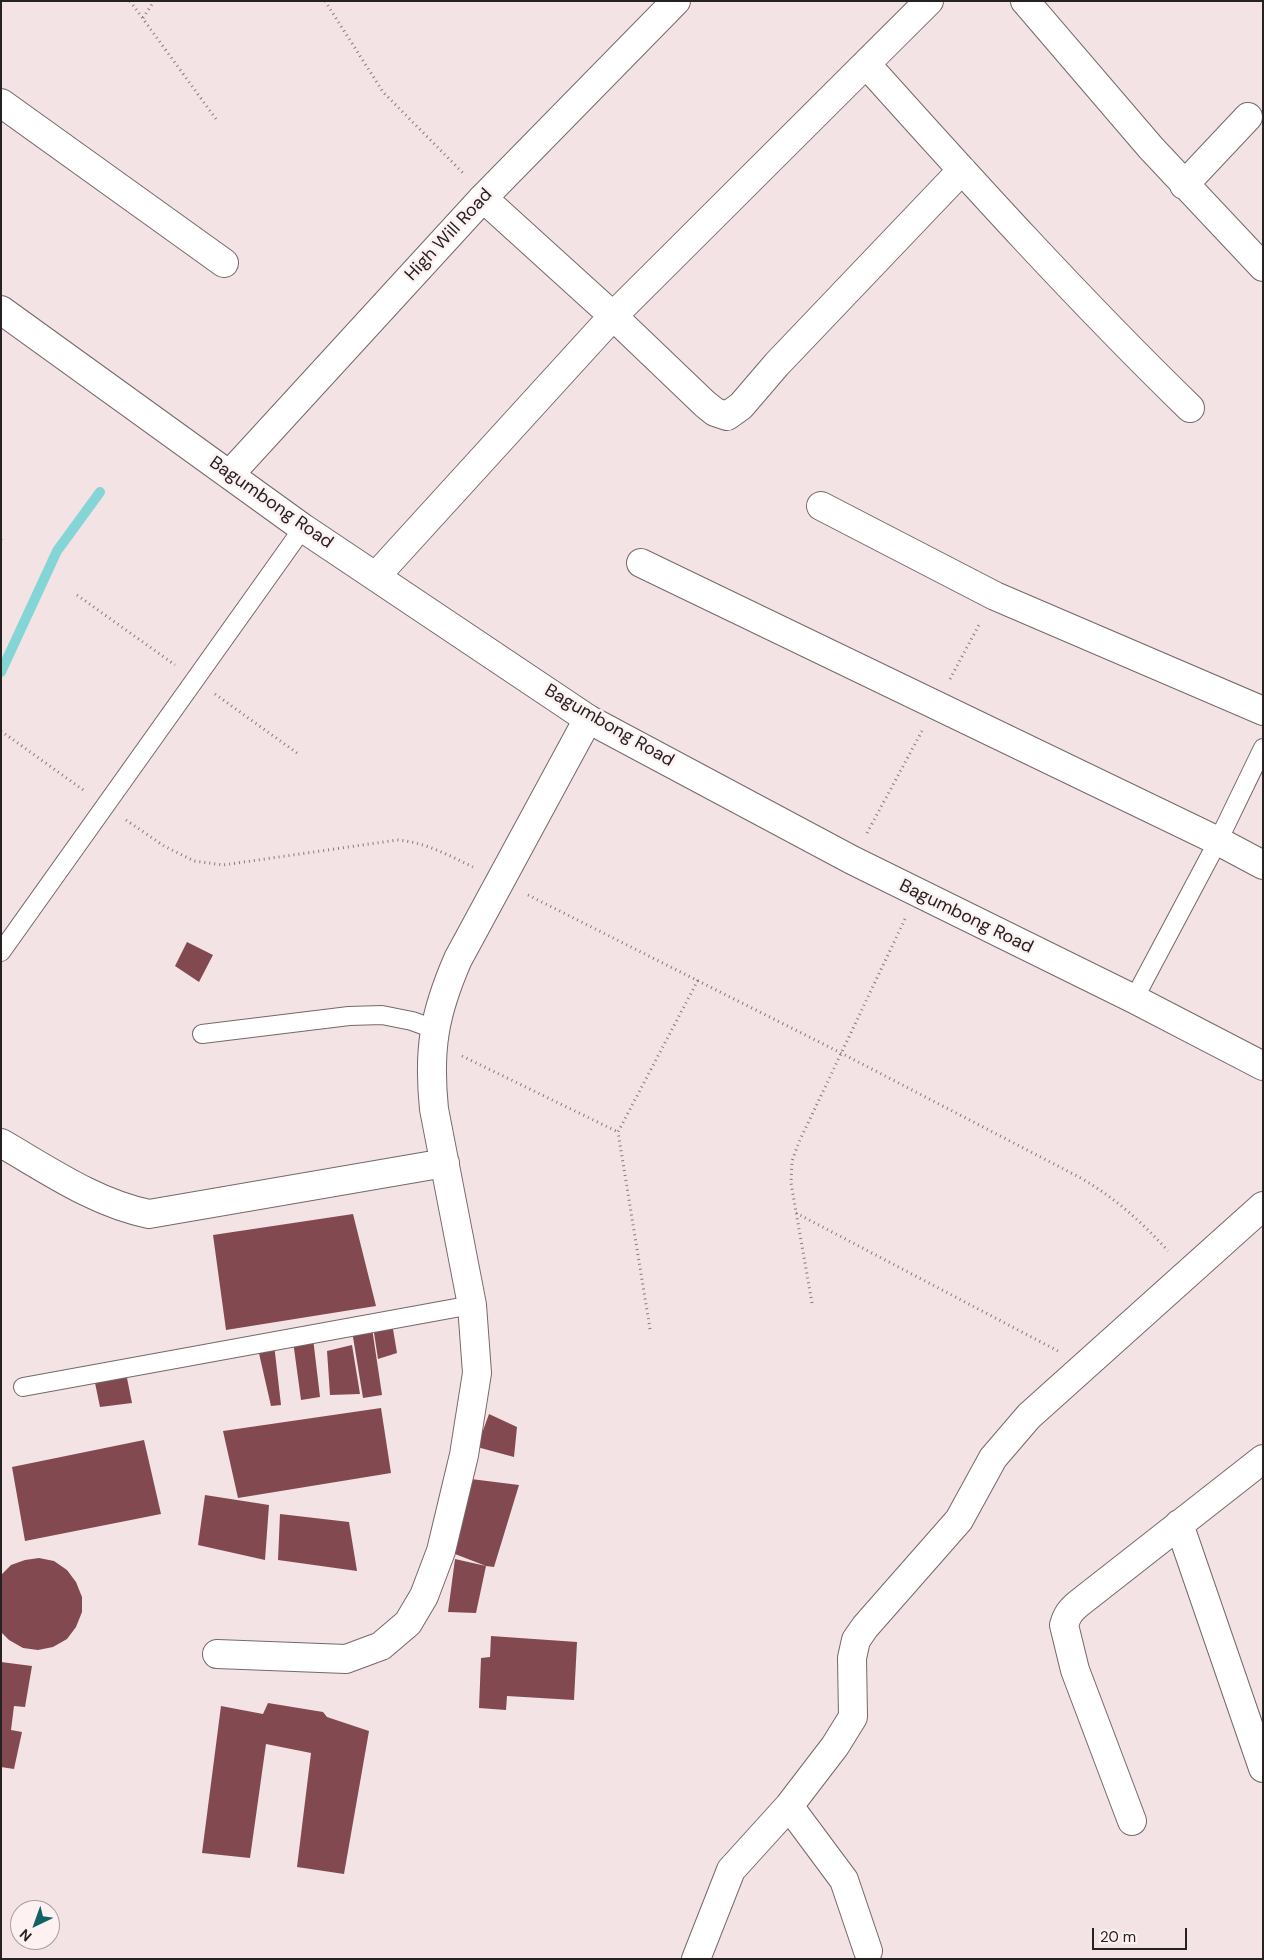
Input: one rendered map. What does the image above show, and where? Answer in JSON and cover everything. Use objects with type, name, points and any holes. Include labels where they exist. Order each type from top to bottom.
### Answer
[{"type":"street","name":"High Will Road","points":[[230,474],[483,198],[676,1]]},
{"type":"street","points":[[376,576],[612,316],[867,65],[929,1]]},
{"type":"street","points":[[1025,1],[1184,185],[1263,267]]},
{"type":"street","points":[[867,65],[1112,331],[1190,408]]},
{"type":"street","points":[[1,103],[224,263]]},
{"type":"street","points":[[1184,185],[1248,117]]},
{"type":"street","points":[[483,198],[612,316],[704,404],[715,412],[727,416],[741,406],[777,364],[962,170]]},
{"type":"street","name":"Bagumbong Road","points":[[1,310],[303,528],[588,718],[918,894],[1134,999],[1263,1066]]},
{"type":"street","points":[[821,506],[995,596],[1263,711]]},
{"type":"street","points":[[641,563],[1218,841],[1263,865]]},
{"type":"street","points":[[217,1654],[346,1659],[381,1646],[408,1623],[424,1596],[440,1551],[464,1455],[477,1373],[472,1305],[432,1086],[433,1036],[444,990],[458,959],[588,718]]},
{"type":"street","points":[[1,1143],[94,1196],[123,1209],[148,1214],[445,1163]]},
{"type":"street","points":[[696,1959],[731,1870],[789,1806],[836,1746],[853,1717],[852,1658],[856,1640],[865,1627],[959,1520],[993,1458],[1010,1436],[1085,1365],[1263,1206]]},
{"type":"street","points":[[1132,1821],[1076,1670],[1064,1625],[1069,1611],[1263,1459]]},
{"type":"street","points":[[1179,1524],[1263,1768]]},
{"type":"street","points":[[789,1806],[844,1880],[868,1952]]},
{"type":"lane","points":[[1,952],[303,528]]},
{"type":"lane","points":[[1134,999],[1218,841],[1263,748]]},
{"type":"lane","points":[[202,1034],[349,1016],[382,1015],[412,1021],[433,1036]]},
{"type":"lane","points":[[23,1387],[472,1305]]},
{"type":"path","points":[[130,1],[216,119]]},
{"type":"path","points":[[143,18],[154,1]]},
{"type":"path","points":[[325,1],[383,92],[444,152],[483,198]]},
{"type":"path","points":[[77,595],[297,753]]},
{"type":"path","points":[[1,731],[164,846],[194,861],[222,864],[397,840],[414,841],[499,880],[698,980],[1107,1193],[1132,1213],[1188,1273]]},
{"type":"path","points":[[812,1303],[790,1183],[792,1161],[798,1142],[918,894]]},
{"type":"path","points":[[650,1330],[618,1132],[698,980]]},
{"type":"path","points":[[433,1036],[618,1132]]},
{"type":"path","points":[[795,1212],[1085,1365]]},
{"type":"building","points":[[187,942],[213,955],[199,982],[175,966]]},
{"type":"building","points":[[353,1214],[376,1306],[226,1330],[213,1235]]},
{"type":"building","points":[[392,1323],[397,1353],[378,1359],[373,1326]]},
{"type":"building","points":[[372,1328],[382,1395],[363,1398],[352,1331]]},
{"type":"building","points":[[313,1338],[320,1397],[301,1400],[293,1341]]},
{"type":"building","points":[[274,1344],[281,1405],[271,1406],[258,1349]]},
{"type":"building","points":[[352,1345],[360,1394],[330,1395],[327,1351]]},
{"type":"building","points":[[126,1373],[132,1403],[100,1407],[94,1378]]},
{"type":"building","points":[[381,1408],[391,1473],[238,1498],[223,1431]]},
{"type":"building","points":[[489,1414],[517,1427],[514,1457],[477,1447]]},
{"type":"building","points":[[144,1440],[161,1514],[25,1541],[12,1467]]},
{"type":"building","points":[[471,1479],[519,1485],[494,1567],[486,1566],[455,1554]]},
{"type":"building","points":[[205,1495],[269,1505],[265,1560],[198,1545]]},
{"type":"building","points":[[280,1514],[349,1522],[357,1571],[278,1560]]},
{"type":"building","points":[[39,1558],[54,1561],[67,1570],[76,1582],[82,1597],[82,1612],[76,1627],[67,1639],[53,1647],[38,1650],[23,1648],[9,1640],[1,1632],[1,1575],[11,1565]]},
{"type":"building","points":[[455,1559],[486,1566],[476,1613],[448,1612]]},
{"type":"building","points":[[491,1636],[577,1642],[574,1700],[507,1696],[506,1710],[479,1708],[481,1658],[490,1657]]},
{"type":"building","points":[[1,1662],[32,1666],[25,1707],[14,1706],[11,1730],[22,1732],[14,1769],[1,1767]]},
{"type":"building","points":[[268,1703],[323,1712],[327,1717],[369,1731],[344,1874],[297,1867],[311,1753],[266,1744],[250,1858],[202,1853],[221,1706],[263,1714]]},
{"type":"waterway","points":[[1,672],[57,551],[100,492]]}]
